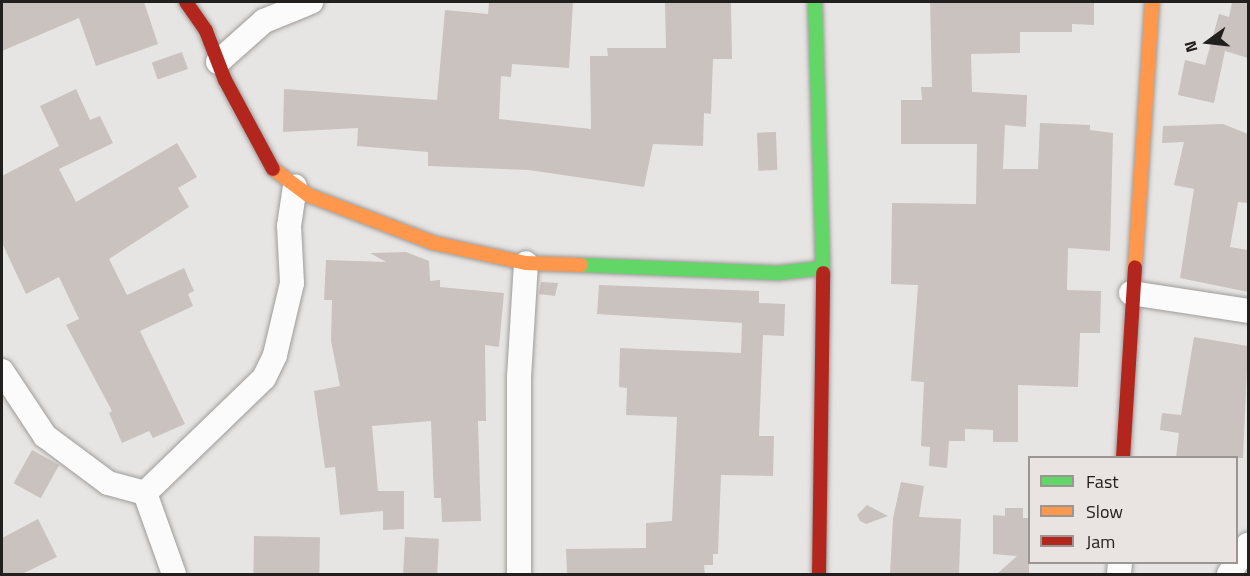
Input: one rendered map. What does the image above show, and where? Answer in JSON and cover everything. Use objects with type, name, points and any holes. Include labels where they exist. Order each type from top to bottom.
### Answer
[{"type":"street","points":[[186,2],[206,31],[218,62],[275,172],[308,195],[434,243],[525,263],[777,273],[823,268]]},
{"type":"street","points":[[218,62],[264,21],[311,2]]},
{"type":"street","points":[[815,2],[823,268],[819,574]]},
{"type":"street","points":[[1123,456],[1131,293],[1152,2]]},
{"type":"street","points":[[145,493],[264,378],[275,355],[292,283],[289,226],[295,186]]},
{"type":"street","points":[[519,574],[519,377],[525,263]]},
{"type":"street","points":[[1131,293],[1248,311]]},
{"type":"street","points":[[2,371],[45,436],[108,483],[145,493]]},
{"type":"street","points":[[145,493],[174,574]]},
{"type":"street","points":[[1238,560],[1248,545]]},
{"type":"building","points":[[2,2],[144,2],[158,44],[96,66],[79,18],[2,51]]},
{"type":"building","points":[[489,2],[573,3],[569,68],[512,64],[511,77],[501,76],[499,119],[591,129],[590,56],[608,56],[607,48],[666,48],[665,2],[731,2],[732,59],[713,59],[711,114],[704,113],[703,146],[653,144],[644,187],[529,170],[428,166],[428,152],[357,146],[358,128],[283,132],[284,89],[437,100],[445,10],[488,14]]},
{"type":"building","points":[[930,2],[1094,2],[1094,25],[1072,24],[1072,32],[1020,32],[1020,53],[971,54],[972,92],[1027,95],[1026,127],[1005,125],[1003,169],[1038,169],[1040,123],[1090,125],[1090,130],[1113,133],[1110,251],[1068,248],[1067,290],[1101,291],[1100,333],[1080,333],[1078,387],[1018,385],[1018,442],[993,442],[993,430],[965,429],[965,441],[949,441],[947,468],[929,466],[930,447],[921,446],[924,382],[911,381],[918,285],[891,284],[892,203],[976,204],[977,144],[901,144],[901,100],[922,100],[921,87],[932,87]]},
{"type":"building","points":[[1232,2],[1248,2],[1248,58],[1225,51],[1214,103],[1178,95],[1185,60],[1205,65],[1219,14],[1229,17]]},
{"type":"building","points":[[182,52],[188,69],[158,79],[152,62]]},
{"type":"building","points":[[76,89],[90,120],[100,116],[113,143],[59,169],[76,202],[177,143],[197,177],[178,188],[189,207],[109,259],[127,295],[184,268],[194,291],[188,294],[193,306],[140,331],[185,424],[153,438],[149,431],[122,443],[109,413],[112,411],[66,325],[79,319],[59,277],[26,294],[2,243],[2,176],[59,146],[40,106]]},
{"type":"building","points":[[1223,124],[1248,134],[1248,203],[1238,202],[1230,247],[1248,250],[1248,292],[1180,278],[1194,189],[1174,185],[1184,142],[1162,143],[1163,126]]},
{"type":"building","points":[[776,132],[777,170],[758,171],[757,133]]},
{"type":"building","points":[[406,252],[429,261],[430,281],[440,280],[440,287],[504,293],[499,347],[485,345],[486,421],[478,421],[481,521],[442,522],[441,498],[434,498],[431,421],[372,426],[378,491],[404,491],[404,529],[383,530],[383,511],[340,515],[335,467],[325,468],[314,391],[340,386],[331,341],[332,300],[324,300],[326,260],[386,262],[370,253]]},
{"type":"building","points":[[541,282],[558,283],[555,296],[539,294]]},
{"type":"building","points":[[599,285],[759,291],[759,303],[785,304],[784,336],[763,335],[759,436],[774,436],[773,476],[721,475],[718,554],[713,554],[713,565],[704,565],[705,574],[567,574],[566,549],[646,548],[646,523],[672,521],[677,417],[626,415],[627,388],[619,387],[620,348],[741,353],[742,323],[597,314]]},
{"type":"building","points":[[1194,337],[1248,346],[1243,458],[1238,458],[1238,456],[1176,456],[1179,433],[1160,430],[1162,413],[1181,415]]},
{"type":"building","points":[[32,450],[59,465],[41,498],[14,483]]},
{"type":"building","points":[[901,482],[924,486],[919,517],[961,519],[959,574],[890,574],[893,518]]},
{"type":"building","points":[[867,505],[888,516],[866,524],[860,521],[857,515]]},
{"type":"building","points":[[1005,508],[1023,508],[1023,518],[1028,518],[1029,574],[997,574],[1017,556],[993,554],[993,515],[1005,516]]},
{"type":"building","points":[[38,519],[57,557],[22,574],[2,574],[2,538]]},
{"type":"building","points":[[254,536],[320,537],[319,574],[253,574]]},
{"type":"building","points":[[405,537],[439,539],[437,574],[403,574]]},
{"type":"traffic: fast","points":[[815,2],[823,273]]},
{"type":"traffic: fast","points":[[581,265],[778,273],[823,268]]},
{"type":"traffic: slow","points":[[1135,267],[1152,2]]},
{"type":"traffic: slow","points":[[273,169],[308,195],[434,243],[526,263],[581,265]]},
{"type":"traffic: jam","points":[[186,2],[206,31],[225,80],[273,169]]},
{"type":"traffic: jam","points":[[1123,456],[1135,267]]},
{"type":"traffic: jam","points":[[819,574],[823,273]]}]
